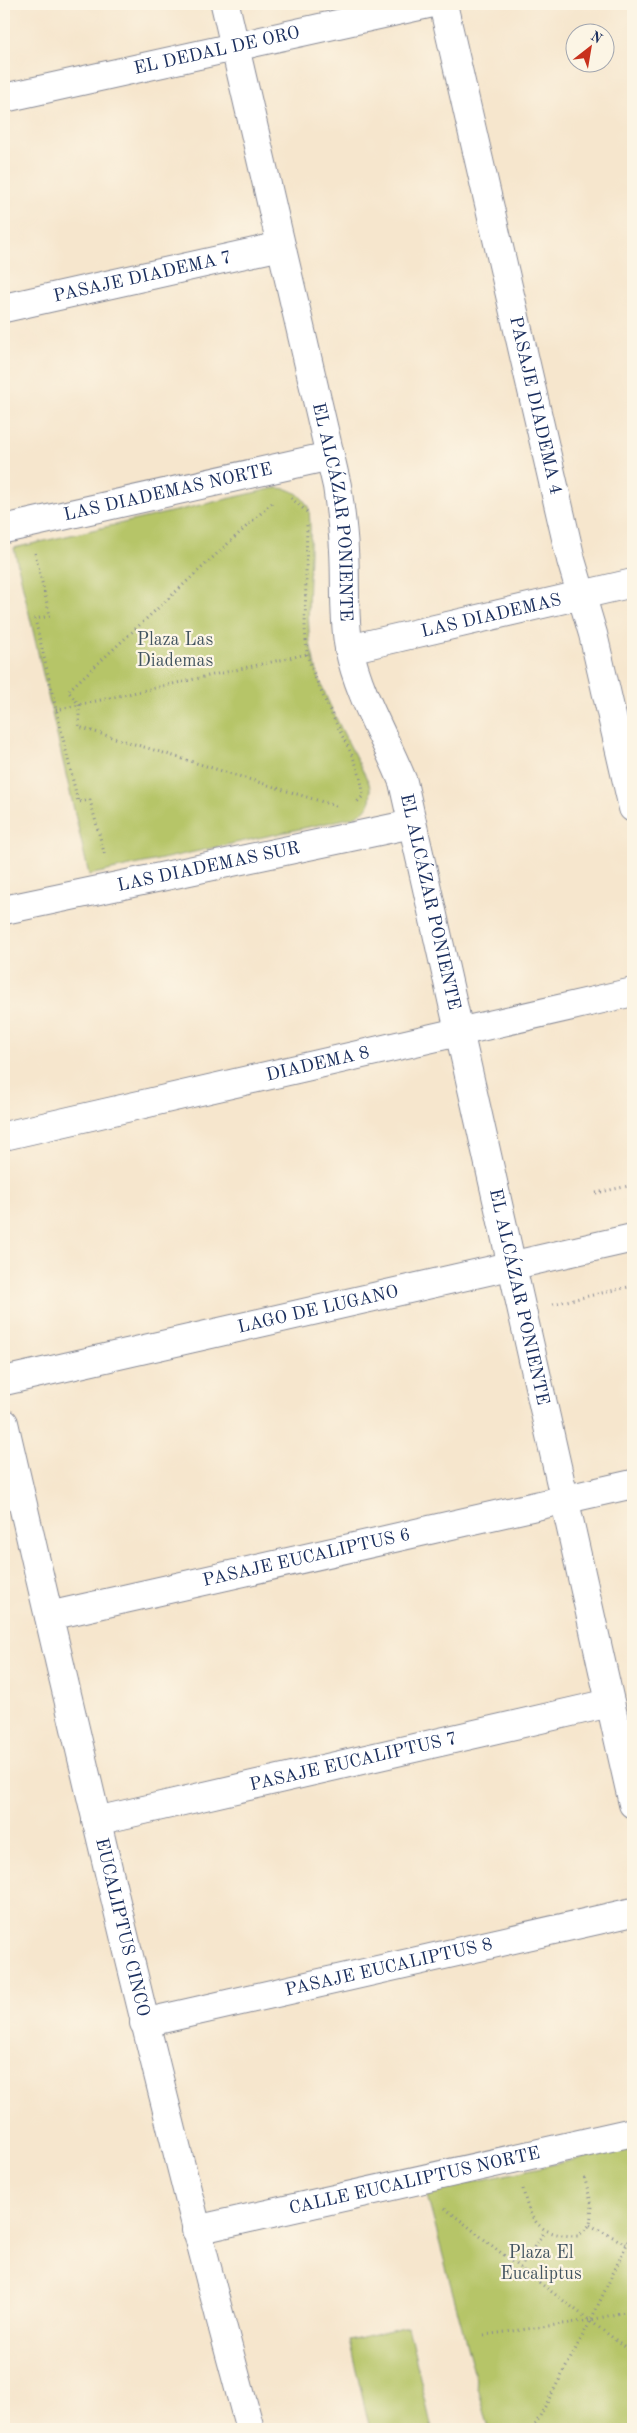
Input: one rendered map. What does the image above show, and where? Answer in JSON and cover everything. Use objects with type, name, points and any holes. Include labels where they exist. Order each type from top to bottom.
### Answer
[{"type":"street","name":"EL ALCÁZAR PONIENTE","points":[[225,4],[330,456],[341,516],[344,550],[345,617],[349,649],[368,707],[388,744],[403,782],[633,1804]]},
{"type":"street","name":"EL DEDAL DE ORO","points":[[4,98],[428,4]]},
{"type":"street","name":"PASAJE DIADEMA 4","points":[[443,4],[571,560],[582,595],[633,808]]},
{"type":"street","name":"PASAJE DIADEMA 7","points":[[4,308],[281,246]]},
{"type":"street","name":"LAS DIADEMAS NORTE","points":[[4,529],[330,456]]},
{"type":"street","name":"LAS DIADEMAS","points":[[349,649],[633,583]]},
{"type":"street","name":"LAS DIADEMAS SUR","points":[[4,910],[412,824]]},
{"type":"street","name":"DIADEMA 8","points":[[4,1136],[633,992]]},
{"type":"street","name":"LAGO DE LUGANO","points":[[4,1381],[633,1238]]},
{"type":"street","name":"EUCALIPTUS CINCO","points":[[4,1423],[144,2023],[196,2230],[250,2429]]},
{"type":"street","name":"PASAJE EUCALIPTUS 6","points":[[49,1616],[633,1484]]},
{"type":"street","name":"PASAJE EUCALIPTUS 7","points":[[96,1820],[610,1703]]},
{"type":"street","name":"PASAJE EUCALIPTUS 8","points":[[144,2023],[633,1912]]},
{"type":"street","name":"CALLE EUCALIPTUS NORTE","points":[[196,2230],[633,2132]]},
{"type":"path","points":[[288,497],[308,512],[305,628],[307,654],[335,722],[352,753],[362,784],[363,796],[353,805]]},
{"type":"path","points":[[274,501],[68,691],[74,696],[79,705],[79,727],[339,807]]},
{"type":"path","points":[[35,550],[50,616],[35,619],[78,802],[90,800],[107,863]]},
{"type":"path","points":[[56,710],[307,654]]},
{"type":"path","points":[[596,1193],[633,1185]]},
{"type":"path","points":[[522,1311],[633,1286]]},
{"type":"path","points":[[523,2186],[526,2205],[534,2221],[546,2231],[564,2236],[578,2236],[590,2225],[592,2206],[583,2172]]},
{"type":"path","points":[[443,2206],[520,2268],[633,2353]]},
{"type":"path","points":[[590,2225],[626,2244]]},
{"type":"path","points":[[520,2268],[546,2231]]},
{"type":"path","points":[[533,2429],[591,2320],[633,2231]]},
{"type":"path","points":[[484,2335],[591,2320],[633,2310]]},
{"type":"green space","name":"Plaza Las Diademas","points":[[275,488],[286,489],[296,493],[303,499],[309,509],[308,616],[312,650],[317,670],[332,709],[369,783],[371,795],[369,804],[364,811],[354,817],[89,875],[14,548]]},
{"type":"green space","name":"Plaza El Eucaliptus","points":[[633,2147],[633,2429],[489,2429],[426,2192]]},
{"type":"green space","points":[[408,2326],[432,2429],[370,2429],[349,2340]]}]
